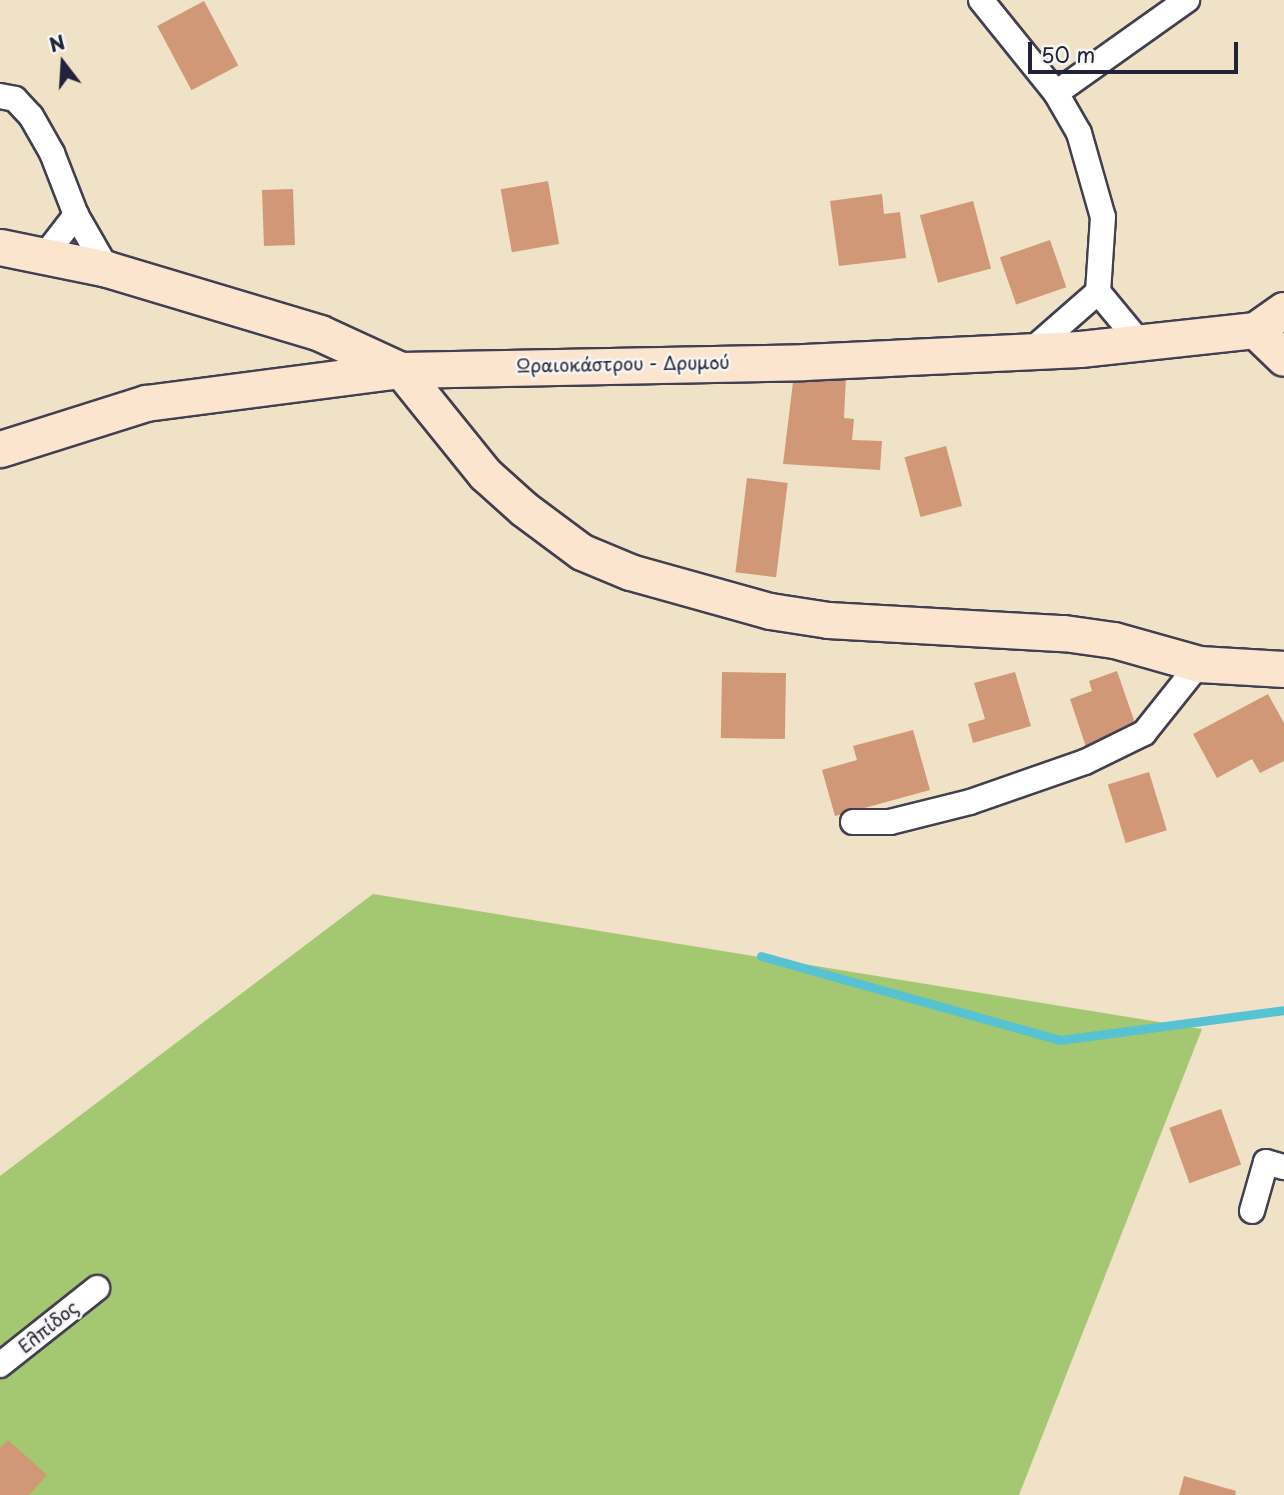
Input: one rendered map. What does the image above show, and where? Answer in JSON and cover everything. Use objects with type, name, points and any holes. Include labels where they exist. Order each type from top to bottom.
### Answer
[{"type":"street","points":[[981,0],[1056,93],[1079,133],[1099,195],[1104,239],[1098,292],[1034,348]]},
{"type":"street","points":[[1056,93],[1187,0]]},
{"type":"street","points":[[0,96],[15,99],[30,116],[52,153],[75,215],[107,269]]},
{"type":"street","points":[[45,255],[75,215]]},
{"type":"street","points":[[0,247],[107,269],[320,333],[401,370],[485,474],[524,509],[582,552],[630,572],[770,611],[828,620],[1064,633],[1114,640],[1199,664],[1284,669]]},
{"type":"street","points":[[1098,292],[1142,345]]},
{"type":"street","points":[[1284,310],[1255,330],[1284,358]]},
{"type":"street","name":"Ωραιοκάστρου - Δρυμού","points":[[0,449],[146,403],[401,370],[804,362],[1034,348],[1142,345],[1255,330]]},
{"type":"street","points":[[853,822],[890,822],[970,802],[1085,762],[1144,733],[1199,664]]},
{"type":"street","points":[[1252,1211],[1266,1162],[1284,1167]]},
{"type":"street","name":"Ελπίδος","points":[[0,1365],[97,1288]]},
{"type":"green space","points":[[373,894],[1202,1029],[1019,1495],[0,1495],[0,1176]]},
{"type":"building","points":[[204,1],[238,65],[191,90],[157,26]]},
{"type":"building","points":[[548,181],[559,244],[512,252],[501,189]]},
{"type":"building","points":[[293,189],[295,245],[264,246],[262,190]]},
{"type":"building","points":[[882,194],[884,214],[900,212],[906,258],[839,266],[830,201]]},
{"type":"building","points":[[973,201],[991,269],[938,283],[920,215]]},
{"type":"building","points":[[1050,240],[1066,287],[1016,305],[1000,257]]},
{"type":"building","points":[[794,374],[846,377],[844,418],[854,419],[852,440],[882,441],[880,470],[783,464]]},
{"type":"building","points":[[946,446],[962,506],[921,517],[904,457]]},
{"type":"building","points":[[747,478],[788,483],[776,577],[735,572]]},
{"type":"building","points":[[1117,671],[1137,729],[1086,747],[1070,699],[1092,691],[1089,681]]},
{"type":"building","points":[[722,672],[786,673],[785,739],[721,738]]},
{"type":"building","points":[[1015,672],[1031,726],[973,743],[968,724],[985,719],[974,683]]},
{"type":"building","points":[[1268,694],[1284,723],[1284,761],[1260,773],[1252,759],[1217,778],[1193,734]]},
{"type":"building","points":[[913,730],[930,790],[835,816],[822,770],[857,760],[853,746]]},
{"type":"building","points":[[1149,772],[1167,830],[1126,843],[1108,785]]},
{"type":"building","points":[[1221,1109],[1241,1164],[1189,1183],[1169,1128]]},
{"type":"building","points":[[8,1440],[47,1475],[29,1495],[0,1495],[0,1448]]},
{"type":"building","points":[[1184,1476],[1236,1491],[1235,1495],[1179,1495]]},
{"type":"waterway","points":[[761,956],[1060,1040],[1284,1010]]}]
